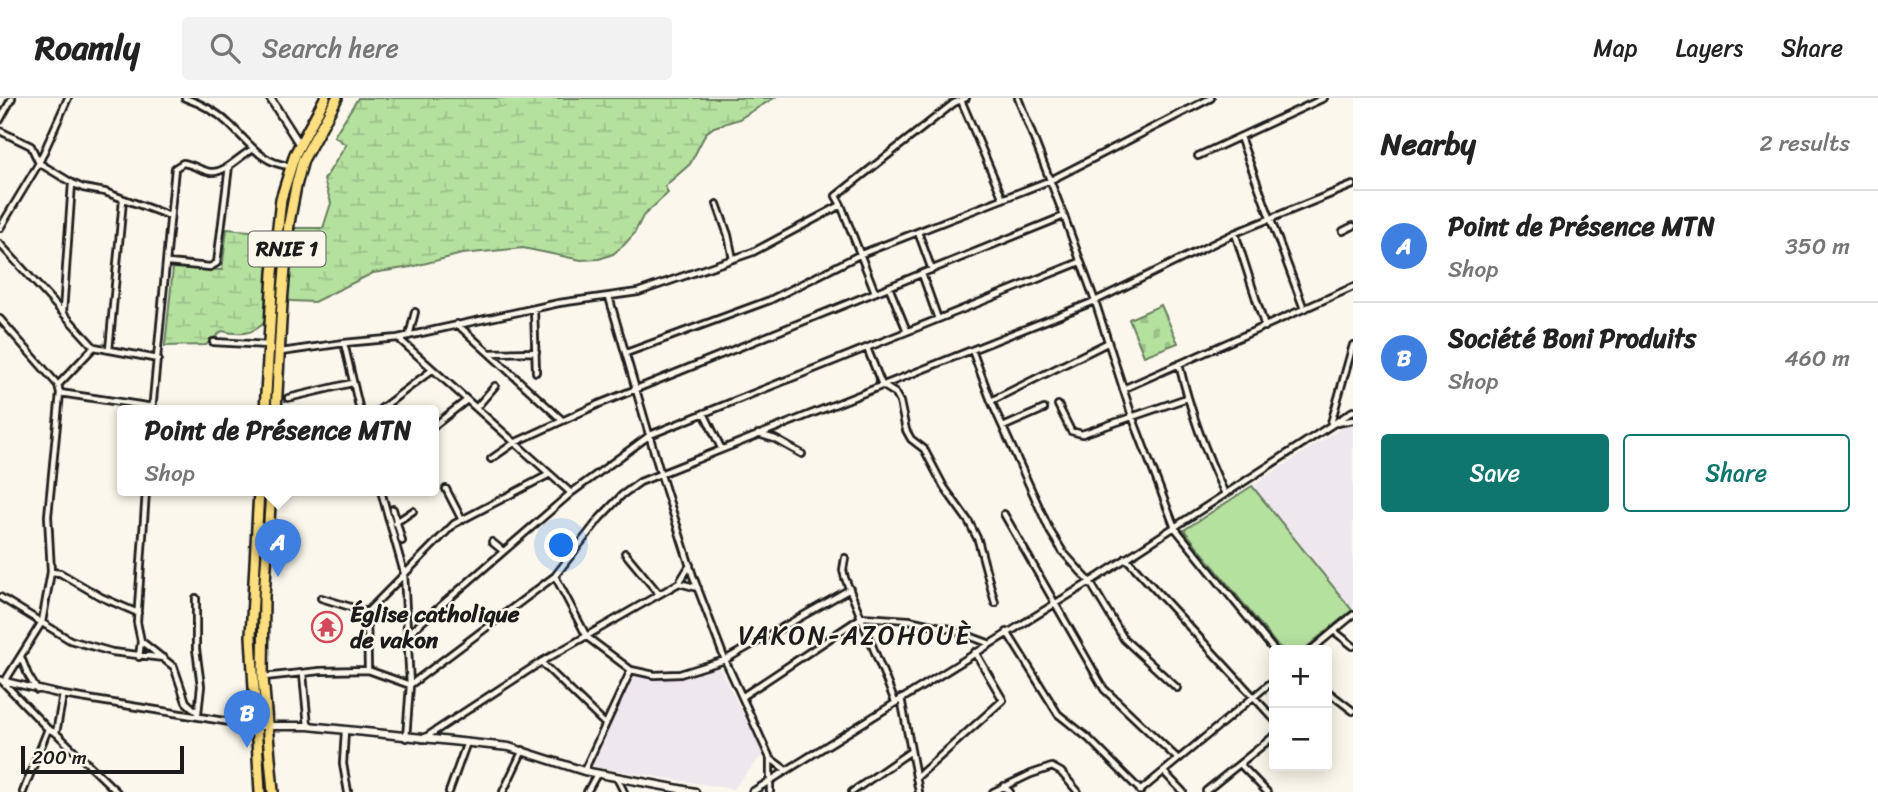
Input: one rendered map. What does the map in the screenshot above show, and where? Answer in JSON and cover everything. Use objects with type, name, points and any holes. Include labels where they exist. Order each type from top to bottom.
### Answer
[{"type":"highway","name":"RNIE 1","points":[[265,405],[281,199],[290,166],[325,98]]},
{"type":"highway","name":"RNIE 1","points":[[277,405],[288,236],[296,186],[303,160],[337,98]]},
{"type":"highway","points":[[259,496],[251,612],[260,792]]},
{"type":"highway","points":[[271,496],[264,597],[263,678],[273,792]]},
{"type":"main road","points":[[270,98],[300,145]]},
{"type":"main road","points":[[256,726],[308,726],[406,738],[467,741],[523,750],[597,774],[682,792],[695,792]]},
{"type":"street","points":[[0,120],[12,98]]},
{"type":"street","points":[[0,228],[39,163],[68,98]]},
{"type":"street","points":[[186,98],[209,107],[253,149],[272,163],[290,166]]},
{"type":"street","points":[[1018,98],[1051,180],[1095,301],[1132,416],[1175,528],[1270,645]]},
{"type":"street","points":[[626,353],[771,300],[860,254],[1051,180],[1211,98]]},
{"type":"street","points":[[1198,156],[1324,98]]},
{"type":"street","points":[[876,292],[836,196],[964,99],[1003,199]]},
{"type":"street","points":[[0,131],[32,146],[39,163],[72,183],[170,215]]},
{"type":"street","points":[[1240,137],[1304,309]]},
{"type":"street","points":[[152,405],[175,168],[178,164],[190,164],[212,172],[229,166],[239,156],[253,149]]},
{"type":"street","points":[[168,262],[210,267],[217,263],[229,166]]},
{"type":"street","points":[[62,313],[72,183]]},
{"type":"street","points":[[410,685],[555,576],[600,518],[622,495],[640,482],[1095,301],[1235,233],[1353,185]]},
{"type":"street","points":[[108,350],[123,200]]},
{"type":"street","points":[[717,204],[733,259]]},
{"type":"street","points":[[281,352],[398,338],[559,303],[638,292],[753,252],[841,205]]},
{"type":"street","points":[[491,458],[514,443],[637,388],[1064,216]]},
{"type":"street","points":[[1343,231],[1353,226]]},
{"type":"street","points":[[918,232],[932,270]]},
{"type":"street","points":[[1235,233],[1265,327]]},
{"type":"street","points":[[0,244],[94,347],[158,359]]},
{"type":"street","points":[[407,635],[571,493],[650,435],[1080,262]]},
{"type":"street","points":[[922,274],[938,319]]},
{"type":"street","points":[[889,287],[908,331]]},
{"type":"street","points":[[1123,389],[1353,287]]},
{"type":"street","points":[[609,297],[660,472],[698,588],[725,660],[770,758],[770,792]]},
{"type":"street","points":[[534,309],[536,372]]},
{"type":"street","points":[[409,336],[415,312]]},
{"type":"street","points":[[0,319],[58,385],[60,393],[48,516],[51,572],[42,622],[21,656],[1,680]]},
{"type":"street","points":[[457,324],[562,420]]},
{"type":"street","points":[[398,338],[571,493]]},
{"type":"street","points":[[214,342],[269,345]]},
{"type":"street","points":[[344,343],[358,405]]},
{"type":"street","points":[[991,401],[1107,343]]},
{"type":"street","points":[[1330,425],[1353,345]]},
{"type":"street","points":[[58,385],[94,347]]},
{"type":"street","points":[[867,348],[882,385],[895,393],[904,411],[906,430],[911,439],[924,449],[944,487],[969,522],[978,540],[995,603]]},
{"type":"street","points":[[972,349],[991,401],[1049,531],[1062,552],[1090,582],[1124,639],[1177,688]]},
{"type":"street","points":[[488,353],[536,352]]},
{"type":"street","points":[[1179,364],[1187,398],[1206,452],[1225,494]]},
{"type":"street","points":[[385,405],[432,370]]},
{"type":"street","points":[[288,398],[352,383]]},
{"type":"street","points":[[475,408],[495,386]]},
{"type":"street","points":[[60,393],[129,405]]},
{"type":"street","points":[[1058,405],[1071,430],[1082,434],[1187,398]]},
{"type":"street","points":[[439,422],[467,401]]},
{"type":"street","points":[[1003,427],[1044,409]]},
{"type":"street","points":[[752,792],[1090,582],[1353,411]]},
{"type":"street","points":[[704,414],[721,448]]},
{"type":"street","points":[[1330,425],[1353,420]]},
{"type":"street","points":[[757,434],[775,439],[802,454]]},
{"type":"street","points":[[368,670],[367,612],[454,524],[548,475]]},
{"type":"street","points":[[446,489],[462,520]]},
{"type":"street","points":[[139,657],[141,641],[138,613],[146,496]]},
{"type":"street","points":[[383,496],[402,541]]},
{"type":"street","points":[[393,509],[404,573],[410,685],[406,738]]},
{"type":"street","points":[[394,524],[414,511]]},
{"type":"street","points":[[1004,514],[1104,690],[1178,759]]},
{"type":"street","points":[[492,542],[503,551]]},
{"type":"street","points":[[625,553],[659,594]]},
{"type":"street","points":[[845,558],[843,570],[849,589],[895,702]]},
{"type":"street","points":[[1126,558],[1269,713]]},
{"type":"street","points":[[423,739],[541,662],[679,583],[690,565]]},
{"type":"street","points":[[51,572],[60,573],[101,597],[138,613]]},
{"type":"street","points":[[555,576],[587,637],[631,670],[654,675],[680,674],[725,660],[849,589]]},
{"type":"street","points":[[679,583],[698,588]]},
{"type":"street","points":[[0,597],[70,640],[112,652],[164,658]]},
{"type":"street","points":[[197,598],[196,649],[201,686],[198,715]]},
{"type":"street","points":[[321,598],[367,612]]},
{"type":"street","points":[[1317,645],[1353,615]]},
{"type":"street","points":[[743,696],[862,617],[909,620],[950,629],[989,643]]},
{"type":"street","points":[[1334,631],[1353,646]]},
{"type":"street","points":[[1007,632],[1058,714],[1088,738],[1140,792],[1269,684]]},
{"type":"street","points":[[141,641],[178,672],[186,702],[198,715]]},
{"type":"street","points":[[916,778],[1003,700],[975,652]]},
{"type":"street","points":[[21,656],[27,675],[37,690]]},
{"type":"street","points":[[541,662],[604,723]]},
{"type":"street","points":[[263,678],[368,670],[410,685]]},
{"type":"street","points":[[584,771],[604,723],[631,670]]},
{"type":"street","points":[[303,674],[308,726]]},
{"type":"street","points":[[1,680],[63,695],[256,726]]},
{"type":"street","points":[[1,680],[48,729],[56,733],[117,792]]},
{"type":"street","points":[[56,733],[63,695]]},
{"type":"street","points":[[1332,695],[1353,711]]},
{"type":"street","points":[[901,698],[919,792]]},
{"type":"street","points":[[23,792],[48,729]]},
{"type":"street","points":[[345,730],[343,764],[348,792]]},
{"type":"street","points":[[1206,791],[1269,740]]},
{"type":"street","points":[[449,792],[467,741]]},
{"type":"street","points":[[503,792],[523,750]]},
{"type":"street","points":[[852,792],[911,751]]},
{"type":"street","points":[[770,758],[786,770]]},
{"type":"street","points":[[1240,764],[1267,792]]},
{"type":"street","points":[[993,792],[1052,767],[1061,772],[1078,792]]},
{"type":"street","points":[[1164,772],[1182,792]]},
{"type":"street","points":[[586,792],[597,774]]},
{"type":"street","points":[[617,778],[624,792]]},
{"type":"street","points":[[1003,789],[1010,792]]},
{"type":"shaded area","points":[[1353,423],[1352,610],[1252,486],[1347,424]]},
{"type":"shaded area","points":[[718,666],[764,753],[733,789],[596,767],[592,763],[632,676],[674,679]]},
{"type":"green space","points":[[358,98],[774,98],[739,119],[714,127],[706,133],[690,164],[665,186],[668,193],[643,216],[634,234],[613,254],[599,259],[581,260],[523,248],[462,254],[373,273],[314,302],[291,301],[282,296],[286,228],[323,228],[331,203],[324,180],[346,145],[334,136]]},
{"type":"green space","points":[[227,229],[273,233],[266,321],[246,333],[222,331],[206,345],[165,346],[173,268],[222,270]]},
{"type":"green space","points":[[1161,305],[1178,343],[1144,356],[1129,319]]},
{"type":"green space","points":[[1252,486],[1352,610],[1309,645],[1277,645],[1184,530]]},
{"type":"place","name":"Point de Présence MTN","points":[[278,577]]},
{"type":"place","name":"Église catholique de vakon","points":[[327,627]]},
{"type":"place","name":"Société Boni Produits","points":[[247,748]]},
{"type":"district","name":"VAKON-AZOHOUÈ","points":[[855,635]]}]
